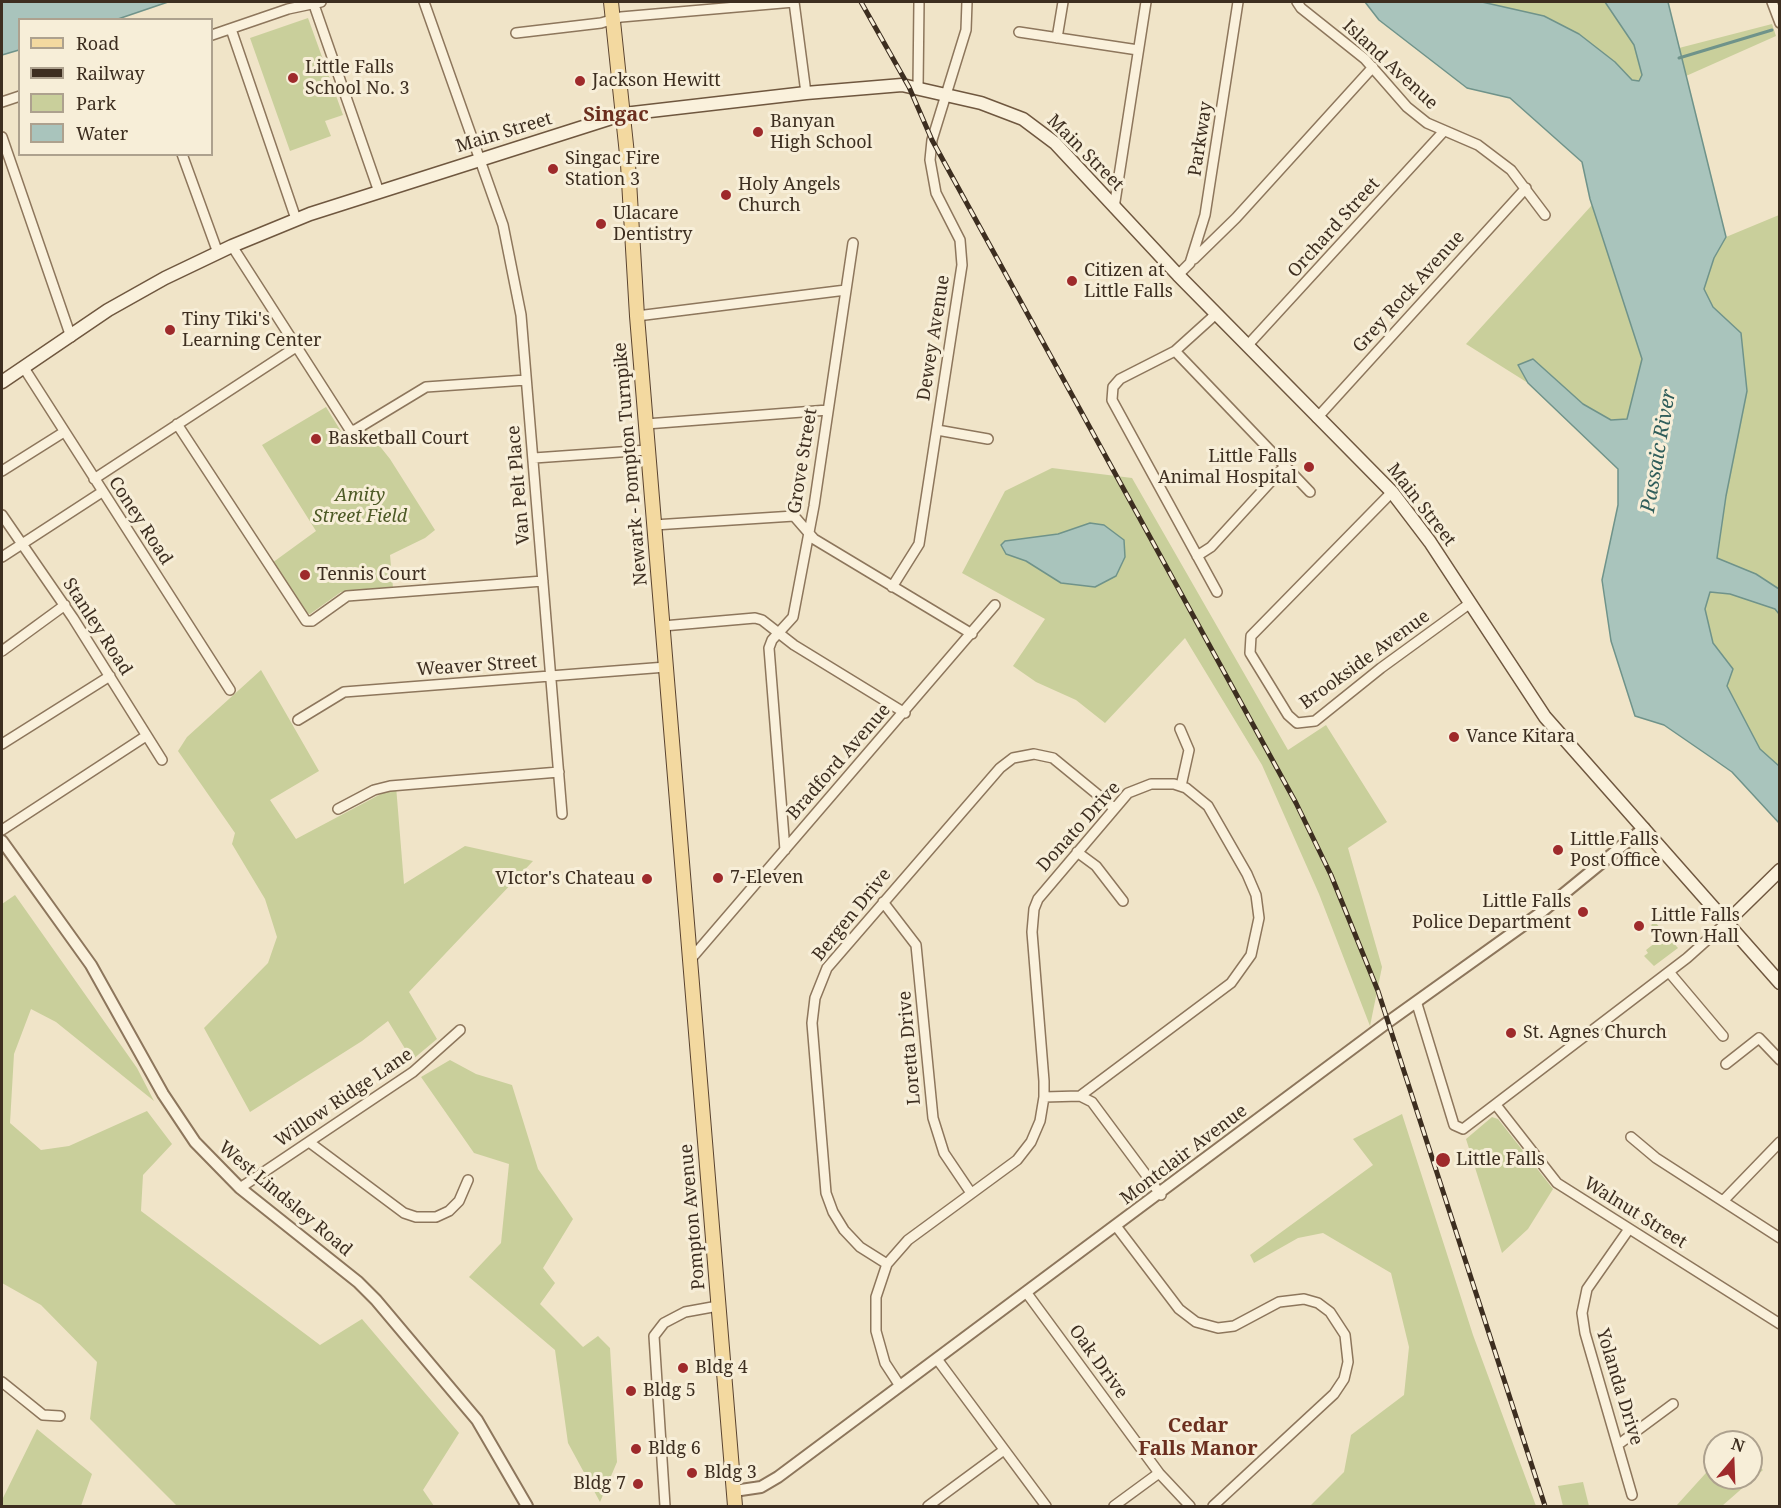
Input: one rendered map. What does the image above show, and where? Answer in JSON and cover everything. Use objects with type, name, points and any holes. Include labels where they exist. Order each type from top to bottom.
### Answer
[{"type":"main road","name":"Newark - Pompton Turnpike","points":[[611,2],[624,114],[637,316],[687,924]]},
{"type":"main road","name":"Main Street","points":[[2,382],[160,281],[231,246],[296,219],[624,114],[806,93],[902,85],[947,94],[1006,112],[1038,129],[1055,143],[1178,275],[1392,492],[1430,542],[1539,709],[1779,983]]},
{"type":"main road","points":[[1725,924],[1779,870]]},
{"type":"main road","name":"Pompton Avenue","points":[[687,924],[735,1506]]},
{"type":"street","points":[[213,35],[316,2],[379,192]]},
{"type":"street","name":"Van Pelt Place","points":[[424,2],[503,225],[521,315],[562,814]]},
{"type":"street","points":[[516,33],[612,20],[787,2],[796,5],[806,93]]},
{"type":"street","points":[[918,87],[919,2]]},
{"type":"street","name":"Dewey Avenue","points":[[892,586],[919,544],[963,254],[960,240],[936,193],[930,166],[932,140],[966,30],[967,2]]},
{"type":"street","points":[[1057,38],[1063,2]]},
{"type":"street","points":[[1114,208],[1146,2]]},
{"type":"street","name":"Parkway","points":[[1178,275],[1190,263],[1205,215],[1238,2]]},
{"type":"street","name":"Island Avenue","points":[[1297,2],[1301,8],[1342,40],[1372,68],[1407,107],[1427,123],[1489,152],[1511,170],[1545,215]]},
{"type":"street","points":[[1772,2],[1779,23]]},
{"type":"street","points":[[231,29],[296,219]]},
{"type":"street","points":[[1018,32],[1138,50]]},
{"type":"street","points":[[1190,263],[1236,218],[1372,68]]},
{"type":"street","points":[[2,102],[18,97]]},
{"type":"street","name":"Orchard Street","points":[[1247,346],[1444,131]]},
{"type":"street","points":[[2,137],[70,337]]},
{"type":"street","points":[[183,156],[218,253]]},
{"type":"street","name":"Grey Rock Avenue","points":[[1317,418],[1526,188]]},
{"type":"street","name":"Grove Street","points":[[785,850],[768,656],[772,640],[793,617],[808,535],[853,243]]},
{"type":"street","points":[[231,246],[350,430],[355,430],[426,387],[526,380]]},
{"type":"street","points":[[637,316],[846,290]]},
{"type":"street","points":[[1216,314],[1175,351],[1119,379],[1113,387],[1112,400],[1217,592]]},
{"type":"street","points":[[94,479],[296,347]]},
{"type":"street","points":[[1175,351],[1310,492]]},
{"type":"street","name":"Coney Road","points":[[24,369],[230,690]]},
{"type":"street","points":[[646,424],[828,410]]},
{"type":"street","points":[[177,424],[303,619],[309,622],[347,596],[543,580]]},
{"type":"street","points":[[937,430],[988,439]]},
{"type":"street","points":[[2,471],[64,432]]},
{"type":"street","points":[[534,458],[648,450]]},
{"type":"street","points":[[1197,556],[1210,547],[1285,466]]},
{"type":"street","points":[[2,557],[102,492]]},
{"type":"street","name":"Brookside Avenue","points":[[1392,492],[1254,633],[1248,644],[1254,659],[1288,715],[1297,723],[1310,724],[1469,604]]},
{"type":"street","name":"Stanley Road","points":[[2,514],[20,544],[65,605],[162,760]]},
{"type":"street","points":[[654,525],[794,516],[808,535],[972,634]]},
{"type":"street","points":[[2,651],[65,605]]},
{"type":"street","name":"Bradford Avenue","points":[[690,960],[905,713],[995,605]]},
{"type":"street","points":[[663,626],[755,618],[794,645],[905,713]]},
{"type":"street","name":"Weaver Street","points":[[298,720],[344,692],[666,668]]},
{"type":"street","points":[[2,744],[110,676]]},
{"type":"street","points":[[1080,1096],[1231,983],[1251,955],[1259,918],[1256,895],[1247,874],[1208,806],[1194,793],[1181,786],[1189,750],[1180,729]]},
{"type":"street","points":[[2,830],[146,736]]},
{"type":"street","name":"Bergen Drive","points":[[887,1264],[852,1239],[838,1221],[829,1203],[824,1183],[812,1023],[815,998],[827,968],[999,768],[1013,758],[1034,754],[1053,758],[1114,808]]},
{"type":"street","points":[[338,809],[374,790],[390,786],[559,772]]},
{"type":"street","name":"Donato Drive","points":[[900,1386],[885,1363],[876,1331],[876,1297],[887,1264],[908,1240],[1008,1168],[1024,1152],[1036,1132],[1044,1097],[1032,920],[1034,909],[1042,893],[1128,793],[1143,786],[1162,784],[1181,786]]},
{"type":"street","name":"Montclair Avenue","points":[[734,1491],[755,1488],[773,1481],[1026,1292],[1161,1195],[1388,1022],[1417,1004],[1542,912],[1644,828]]},
{"type":"street","name":"West Lindsley Road","points":[[2,841],[96,973],[184,1127],[213,1162],[240,1188],[358,1282],[376,1300],[477,1420],[527,1506]]},
{"type":"street","points":[[1077,852],[1096,866],[1123,901]]},
{"type":"street","name":"Loretta Drive","points":[[883,902],[916,945],[933,1118],[944,1153],[971,1193]]},
{"type":"street","points":[[1417,1004],[1454,1125],[1459,1129],[1467,1128],[1669,972],[1725,924]]},
{"type":"street","points":[[1669,972],[1723,1036]]},
{"type":"street","name":"Willow Ridge Lane","points":[[240,1188],[413,1072],[460,1030]]},
{"type":"street","points":[[1726,1064],[1759,1038],[1779,1060]]},
{"type":"street","points":[[1044,1097],[1080,1096],[1092,1102],[1161,1195]]},
{"type":"street","name":"Walnut Street","points":[[1496,1104],[1557,1183],[1779,1324]]},
{"type":"street","points":[[1630,1137],[1656,1158],[1779,1238]]},
{"type":"street","points":[[1723,1201],[1779,1142]]},
{"type":"street","points":[[309,1143],[404,1213],[416,1217],[429,1218],[449,1211],[459,1201],[468,1180]]},
{"type":"street","points":[[1116,1226],[1179,1309],[1196,1322],[1218,1328],[1234,1326],[1279,1302],[1304,1299],[1325,1307],[1336,1319],[1345,1335],[1348,1362],[1344,1379],[1334,1394],[1213,1506]]},
{"type":"street","name":"Yolanda Drive","points":[[1629,1229],[1587,1289],[1582,1313],[1588,1346],[1619,1444],[1632,1495]]},
{"type":"street","name":"Oak Drive","points":[[1026,1292],[1159,1473],[1190,1506]]},
{"type":"street","points":[[665,1506],[654,1336],[664,1323],[684,1312],[718,1306]]},
{"type":"street","points":[[937,1359],[1046,1506]]},
{"type":"street","points":[[2,1382],[43,1415],[60,1416]]},
{"type":"street","points":[[1619,1444],[1673,1404]]},
{"type":"street","points":[[928,1506],[1004,1450]]},
{"type":"street","points":[[1114,1506],[1159,1473]]},
{"type":"green space","points":[[1482,2],[1605,2],[1634,45],[1643,76],[1639,81],[1632,80],[1615,62],[1579,34],[1544,16]]},
{"type":"green space","name":"Little Falls School No. 3","points":[[308,18],[343,115],[325,121],[331,136],[290,151],[250,38]]},
{"type":"green space","points":[[1772,24],[1776,36],[1686,76],[1679,48]]},
{"type":"green space","points":[[1592,205],[1642,359],[1627,419],[1611,420],[1583,404],[1533,359],[1518,366],[1528,383],[1466,344]]},
{"type":"green space","points":[[1779,215],[1779,589],[1756,574],[1717,558],[1726,496],[1741,333],[1713,307],[1704,289],[1714,258],[1726,237]]},
{"type":"green space","name":"Amity Street Field","points":[[326,407],[347,441],[367,430],[390,459],[435,530],[425,538],[390,555],[393,588],[341,592],[310,614],[305,613],[272,563],[316,531],[262,445]]},
{"type":"green space","points":[[1052,468],[1132,478],[1288,750],[1326,725],[1387,822],[1348,848],[1382,967],[1370,1026],[1319,894],[1262,765],[1185,638],[1105,723],[1076,700],[1036,682],[1013,666],[1045,619],[962,573],[1005,491]]},
{"type":"green space","points":[[1710,592],[1730,594],[1775,609],[1779,614],[1779,766],[1760,749],[1727,686],[1732,669],[1713,643],[1705,609]]},
{"type":"green space","points":[[261,670],[319,771],[270,800],[296,839],[396,786],[404,884],[465,846],[533,861],[409,992],[437,1039],[412,1060],[388,1021],[362,1041],[250,1112],[204,1028],[268,963],[277,937],[265,899],[232,844],[235,833],[178,751],[187,737]]},
{"type":"green space","points":[[15,895],[137,1068],[154,1101],[56,1022],[31,1009],[14,1054],[10,1123],[41,1150],[69,1146],[147,1111],[172,1144],[143,1175],[141,1211],[320,1345],[362,1319],[459,1433],[423,1490],[434,1506],[177,1506],[90,1419],[97,1362],[41,1305],[2,1283],[2,904]]},
{"type":"green space","points":[[1655,922],[1678,948],[1654,966],[1644,956],[1648,953],[1646,950],[1661,938],[1651,925]]},
{"type":"green space","points":[[450,1060],[476,1074],[512,1085],[538,1169],[573,1219],[543,1268],[555,1283],[540,1304],[583,1347],[598,1336],[610,1348],[617,1462],[600,1502],[568,1443],[555,1350],[469,1277],[501,1243],[509,1164],[474,1153],[421,1077]]},
{"type":"green space","points":[[1402,1114],[1473,1335],[1536,1506],[1310,1506],[1344,1472],[1351,1435],[1404,1395],[1409,1347],[1391,1273],[1323,1233],[1298,1238],[1254,1263],[1250,1255],[1373,1165],[1353,1139]]},
{"type":"green space","points":[[1492,1117],[1498,1119],[1553,1189],[1528,1229],[1502,1253],[1466,1139]]},
{"type":"green space","points":[[37,1429],[92,1474],[81,1506],[2,1506],[2,1500]]},
{"type":"green space","points":[[1703,1476],[1703,1490],[1740,1490],[1722,1506],[1676,1506]]},
{"type":"green space","points":[[1583,1482],[1589,1506],[1563,1506],[1558,1486]]},
{"type":"water","points":[[2,2],[168,2],[121,18],[18,18],[18,50],[2,55]]},
{"type":"water","name":"Passaic River","points":[[1365,2],[1482,2],[1544,16],[1579,34],[1615,62],[1632,80],[1639,81],[1642,75],[1634,45],[1605,2],[1668,2],[1726,237],[1714,258],[1704,289],[1713,307],[1741,333],[1747,391],[1726,496],[1717,558],[1756,574],[1779,589],[1779,614],[1775,609],[1730,594],[1710,592],[1705,609],[1713,643],[1733,669],[1727,686],[1760,749],[1779,766],[1779,823],[1732,772],[1664,725],[1635,716],[1611,641],[1602,580],[1618,505],[1618,469],[1528,383],[1518,365],[1533,359],[1583,404],[1611,420],[1627,419],[1642,359],[1590,199],[1582,162],[1510,98],[1467,88],[1379,20]]},
{"type":"water","points":[[1090,523],[1104,525],[1124,540],[1125,557],[1116,576],[1095,587],[1061,583],[1026,561],[1006,554],[1001,545],[1005,541],[1058,534]]},
{"type":"waterway","points":[[1679,58],[1772,30]]},
{"type":"railway","points":[[861,2],[909,87],[932,140],[1296,803],[1331,875],[1378,991],[1545,1506]]},
{"type":"place","name":"Little Falls School No. 3","points":[[293,78]]},
{"type":"place","name":"Jackson Hewitt","points":[[580,81]]},
{"type":"place","name":"Banyan High School","points":[[758,132]]},
{"type":"place","name":"Singac Fire Station 3","points":[[553,169]]},
{"type":"place","name":"Holy Angels Church","points":[[726,195]]},
{"type":"place","name":"Ulacare Dentistry","points":[[601,224]]},
{"type":"place","name":"Citizen at Little Falls","points":[[1072,281]]},
{"type":"place","name":"Tiny Tiki's Learning Center","points":[[170,330]]},
{"type":"place","name":"Basketball Court","points":[[316,439]]},
{"type":"place","name":"Little Falls Animal Hospital","points":[[1309,467]]},
{"type":"place","name":"Tennis Court","points":[[305,575]]},
{"type":"place","name":"Vance Kitara","points":[[1454,737]]},
{"type":"place","name":"Little Falls Post Office","points":[[1558,850]]},
{"type":"place","name":"7-Eleven","points":[[718,878]]},
{"type":"place","name":"VIctor's Chateau","points":[[647,879]]},
{"type":"place","name":"Little Falls Police Department","points":[[1583,912]]},
{"type":"place","name":"Little Falls Town Hall","points":[[1639,926]]},
{"type":"place","name":"St. Agnes Church","points":[[1511,1033]]},
{"type":"place","name":"Little Falls","points":[[1443,1160]]},
{"type":"place","name":"Bldg 4","points":[[683,1368]]},
{"type":"place","name":"Bldg 5","points":[[631,1391]]},
{"type":"place","name":"Bldg 6","points":[[636,1449]]},
{"type":"place","name":"Bldg 3","points":[[692,1473]]},
{"type":"place","name":"Bldg 7","points":[[638,1484]]},
{"type":"district","name":"Singac","points":[[616,115]]},
{"type":"district","name":"Cedar Falls Manor","points":[[1198,1438]]}]
